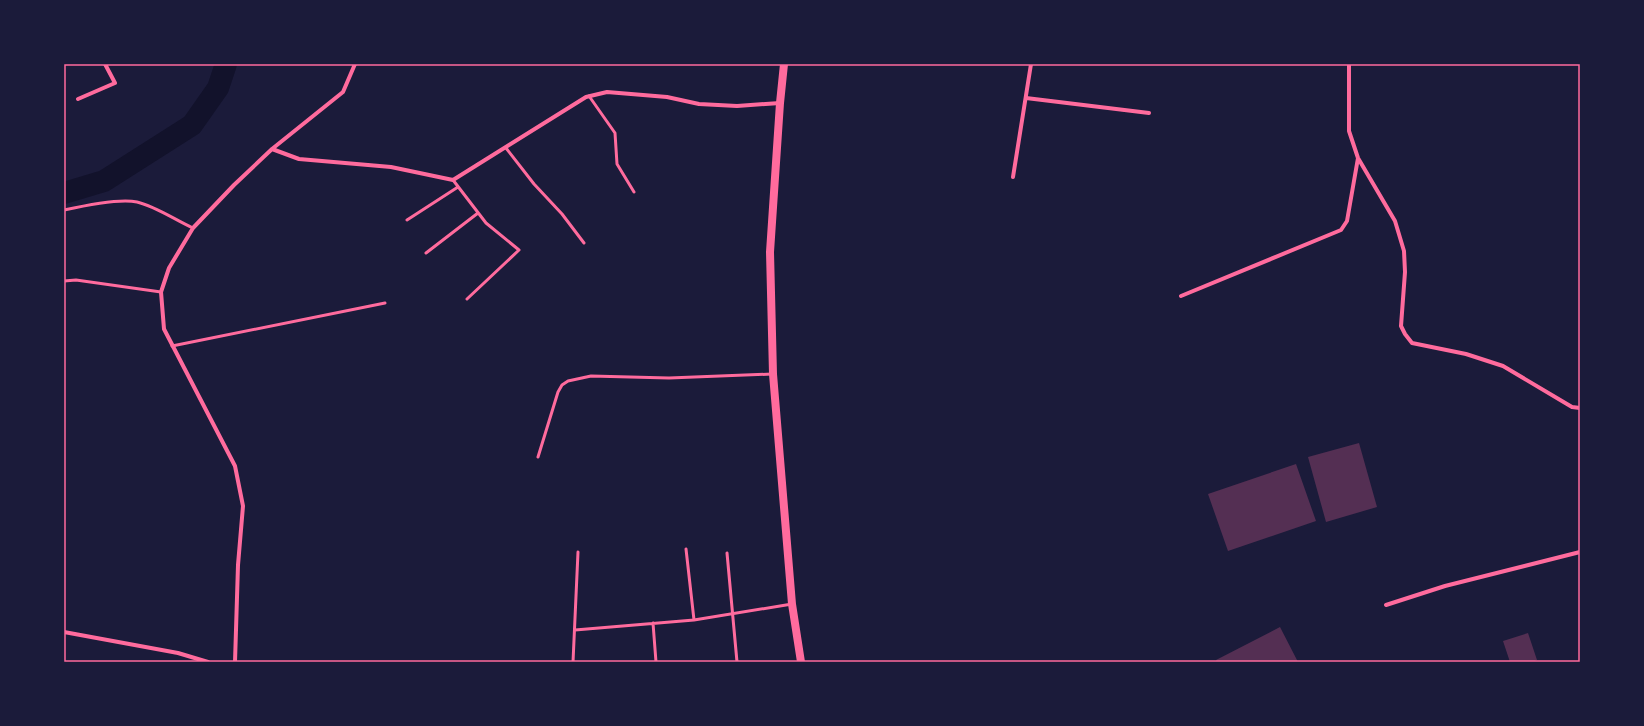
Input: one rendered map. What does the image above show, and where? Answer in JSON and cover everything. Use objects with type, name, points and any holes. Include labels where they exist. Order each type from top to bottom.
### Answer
[{"type":"main road","points":[[784,64],[770,252],[773,374],[792,604],[801,662]]},
{"type":"street","points":[[78,99],[115,83],[105,64]]},
{"type":"street","points":[[236,662],[238,565],[243,506],[235,466],[164,329],[161,292],[169,268],[193,228],[234,185],[272,149],[343,92],[355,64]]},
{"type":"street","points":[[1013,177],[1031,64]]},
{"type":"street","points":[[1349,64],[1349,131],[1358,158],[1395,221],[1404,251],[1405,272],[1401,326],[1412,342],[1466,354],[1503,366],[1572,407],[1580,408]]},
{"type":"street","points":[[272,149],[299,159],[390,167],[453,180],[589,96],[607,92],[667,97],[699,104],[737,106],[780,103]]},
{"type":"street","points":[[1026,98],[1149,113]]},
{"type":"street","points":[[1181,296],[1341,230],[1347,221],[1358,158]]},
{"type":"street","points":[[1386,605],[1445,586],[1580,552]]},
{"type":"street","points":[[64,632],[178,653],[208,662]]},
{"type":"lane","points":[[589,96],[615,132],[617,164],[634,192]]},
{"type":"lane","points":[[506,148],[534,184],[562,214],[584,244]]},
{"type":"lane","points":[[453,180],[486,223],[519,250],[467,299]]},
{"type":"lane","points":[[407,220],[458,187]]},
{"type":"lane","points":[[64,210],[126,201],[138,202],[193,228]]},
{"type":"lane","points":[[426,253],[478,212]]},
{"type":"lane","points":[[64,281],[76,280],[161,292]]},
{"type":"lane","points":[[172,346],[385,303]]},
{"type":"lane","points":[[538,457],[558,392],[562,385],[568,381],[591,376],[669,378],[773,374]]},
{"type":"lane","points":[[686,549],[694,620]]},
{"type":"lane","points":[[573,662],[578,552]]},
{"type":"lane","points":[[727,553],[737,662]]},
{"type":"lane","points":[[575,630],[694,620],[792,604]]},
{"type":"lane","points":[[652,623],[656,662]]},
{"type":"building","points":[[1359,443],[1377,507],[1326,522],[1308,457]]},
{"type":"building","points":[[1296,464],[1316,521],[1228,551],[1208,494]]},
{"type":"building","points":[[1280,627],[1298,662],[1217,662],[1216,660]]},
{"type":"building","points":[[1528,633],[1537,660],[1532,662],[1510,662],[1503,641]]},
{"type":"waterway","points":[[64,193],[104,181],[192,125],[218,88],[226,64]]}]
